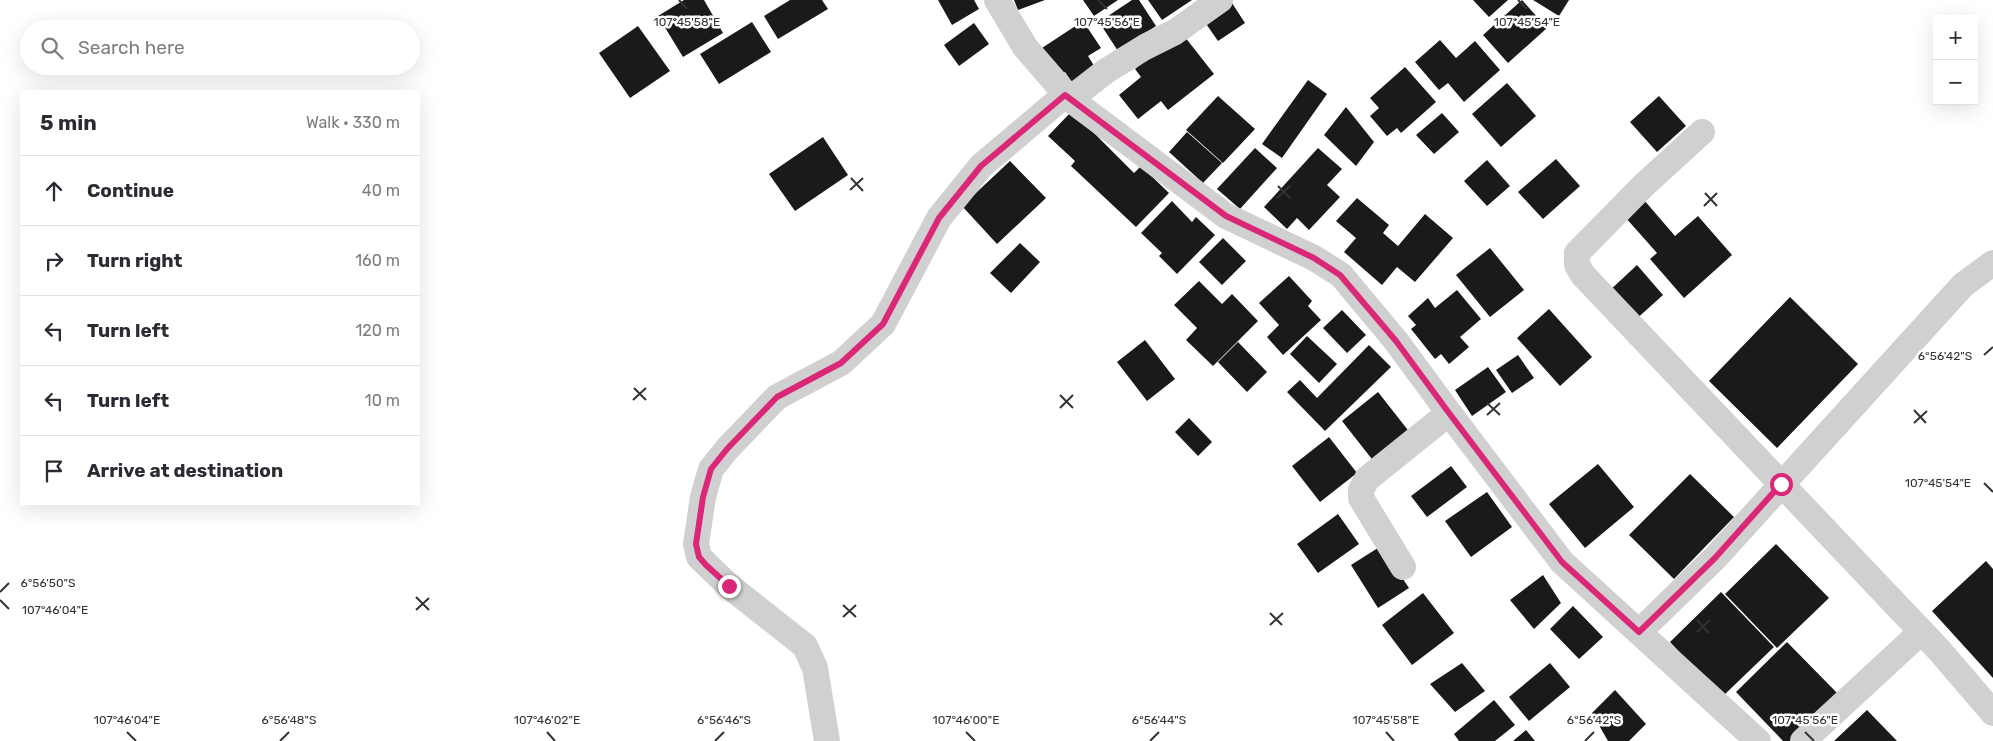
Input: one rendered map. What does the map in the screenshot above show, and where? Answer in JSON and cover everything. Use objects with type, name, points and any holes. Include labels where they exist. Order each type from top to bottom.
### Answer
[{"type":"street","points":[[997,0],[1025,47],[1067,97],[1226,216],[1314,258],[1340,275],[1396,341],[1562,562],[1758,741]]},
{"type":"street","points":[[827,741],[815,668],[805,646],[729,586],[699,557],[696,544],[703,497],[711,469],[727,449],[777,397],[841,363],[883,324],[939,218],[981,166],[1067,97],[1145,47],[1175,32],[1220,0]]},
{"type":"street","points":[[1702,132],[1576,253],[1577,265],[1583,275],[1921,632],[1993,713]]},
{"type":"street","points":[[1639,632],[1715,558],[1963,285],[1993,263]]},
{"type":"street","points":[[1403,567],[1361,498],[1361,490],[1367,479],[1449,413]]},
{"type":"street","points":[[1802,741],[1921,632]]},
{"type":"building","points":[[684,0],[704,0],[723,33],[683,57],[658,16]]},
{"type":"building","points":[[790,0],[822,0],[828,9],[778,39],[764,16]]},
{"type":"building","points":[[938,0],[974,0],[979,9],[952,25]]},
{"type":"building","points":[[1014,0],[1045,0],[1018,10]]},
{"type":"building","points":[[1083,0],[1118,0],[1094,16]]},
{"type":"building","points":[[1132,0],[1139,0],[1156,26],[1118,51],[1099,22]]},
{"type":"building","points":[[1148,0],[1192,0],[1162,20]]},
{"type":"building","points":[[1230,0],[1245,23],[1218,41],[1202,18]]},
{"type":"building","points":[[1473,0],[1508,0],[1489,17]]},
{"type":"building","points":[[1522,0],[1547,28],[1508,63],[1483,35]]},
{"type":"building","points":[[1533,0],[1569,0],[1559,16]]},
{"type":"building","points":[[1083,21],[1101,48],[1088,56],[1098,72],[1075,87],[1065,72],[1060,75],[1042,48]]},
{"type":"building","points":[[752,22],[771,52],[719,84],[700,54]]},
{"type":"building","points":[[974,23],[989,44],[959,66],[944,45]]},
{"type":"building","points":[[638,26],[670,71],[630,98],[599,53]]},
{"type":"building","points":[[1181,32],[1214,74],[1168,110],[1161,101],[1138,119],[1119,95],[1141,77],[1135,69]]},
{"type":"building","points":[[1440,40],[1456,58],[1475,41],[1500,70],[1464,102],[1448,83],[1439,90],[1415,62]]},
{"type":"building","points":[[1405,67],[1436,102],[1401,133],[1397,128],[1387,136],[1370,116],[1379,108],[1370,98]]},
{"type":"building","points":[[1308,80],[1327,94],[1282,158],[1262,144]]},
{"type":"building","points":[[1507,83],[1536,116],[1501,147],[1472,114]]},
{"type":"building","points":[[1218,96],[1255,129],[1223,163],[1186,130]]},
{"type":"building","points":[[1659,96],[1686,126],[1657,152],[1630,122]]},
{"type":"building","points":[[1346,107],[1374,142],[1356,166],[1324,135]]},
{"type":"building","points":[[1072,111],[1134,173],[1141,166],[1169,193],[1136,227],[1071,166],[1075,161],[1048,136]]},
{"type":"building","points":[[1442,113],[1459,132],[1434,154],[1416,135]]},
{"type":"building","points":[[1187,132],[1222,163],[1203,183],[1169,152]]},
{"type":"building","points":[[823,137],[848,175],[795,211],[769,174]]},
{"type":"building","points":[[1255,148],[1277,168],[1240,209],[1217,189]]},
{"type":"building","points":[[1318,148],[1342,169],[1327,185],[1340,197],[1309,230],[1297,218],[1287,229],[1264,207]]},
{"type":"building","points":[[1556,159],[1580,186],[1543,219],[1518,192]]},
{"type":"building","points":[[1487,160],[1510,186],[1487,206],[1464,181]]},
{"type":"building","points":[[1010,161],[1046,198],[997,244],[962,206]]},
{"type":"building","points":[[1357,198],[1389,225],[1383,233],[1398,246],[1425,214],[1453,238],[1415,282],[1397,267],[1382,285],[1344,252],[1356,238],[1336,221]]},
{"type":"building","points":[[1644,200],[1675,236],[1698,216],[1732,255],[1684,298],[1650,259],[1657,253],[1625,217]]},
{"type":"building","points":[[1172,201],[1192,222],[1196,217],[1215,235],[1177,274],[1159,256],[1162,253],[1141,233]]},
{"type":"building","points":[[1223,238],[1246,261],[1222,285],[1199,262]]},
{"type":"building","points":[[1020,243],[1040,262],[1011,293],[990,273]]},
{"type":"building","points":[[1490,248],[1524,290],[1490,317],[1456,275]]},
{"type":"building","points":[[1637,265],[1663,295],[1633,322],[1607,293]]},
{"type":"building","points":[[1289,276],[1312,301],[1308,306],[1321,320],[1283,355],[1267,337],[1279,325],[1259,303]]},
{"type":"building","points":[[1199,281],[1222,304],[1232,294],[1258,321],[1213,366],[1186,340],[1197,328],[1174,305]]},
{"type":"building","points":[[1457,290],[1481,319],[1460,337],[1469,347],[1449,364],[1441,354],[1435,359],[1411,329],[1416,325],[1408,316],[1428,298],[1435,308]]},
{"type":"building","points":[[1790,297],[1858,364],[1777,448],[1709,381]]},
{"type":"building","points":[[1549,309],[1592,357],[1560,386],[1517,338]]},
{"type":"building","points":[[1342,310],[1366,335],[1347,353],[1323,328]]},
{"type":"building","points":[[1307,336],[1337,364],[1319,383],[1290,354]]},
{"type":"building","points":[[1145,340],[1175,379],[1147,401],[1117,362]]},
{"type":"building","points":[[1238,342],[1267,372],[1247,392],[1218,362]]},
{"type":"building","points":[[1369,345],[1391,367],[1325,431],[1287,392],[1300,380],[1317,398]]},
{"type":"building","points":[[1518,355],[1534,378],[1512,393],[1496,370]]},
{"type":"building","points":[[1488,367],[1506,392],[1472,416],[1455,390]]},
{"type":"building","points":[[1378,392],[1411,434],[1375,463],[1342,421]]},
{"type":"building","points":[[1189,418],[1212,442],[1198,456],[1175,432]]},
{"type":"building","points":[[1329,437],[1357,473],[1320,502],[1292,466]]},
{"type":"building","points":[[1598,464],[1634,507],[1585,548],[1549,504]]},
{"type":"building","points":[[1451,466],[1467,487],[1427,517],[1411,496]]},
{"type":"building","points":[[1690,474],[1734,517],[1674,579],[1629,535]]},
{"type":"building","points":[[1487,492],[1512,527],[1471,557],[1445,521]]},
{"type":"building","points":[[1338,514],[1359,544],[1318,573],[1297,544]]},
{"type":"building","points":[[1776,544],[1829,598],[1777,648],[1725,594]]},
{"type":"building","points":[[1381,546],[1409,588],[1378,608],[1351,565]]},
{"type":"building","points":[[1986,561],[1993,569],[1993,678],[1932,611]]},
{"type":"building","points":[[1543,575],[1561,603],[1534,629],[1510,600]]},
{"type":"building","points":[[1721,592],[1774,647],[1722,697],[1670,642]]},
{"type":"building","points":[[1423,593],[1454,633],[1412,665],[1382,625]]},
{"type":"building","points":[[1573,606],[1603,637],[1579,659],[1550,629]]},
{"type":"building","points":[[1787,642],[1840,696],[1794,741],[1783,741],[1736,692]]},
{"type":"building","points":[[1462,663],[1485,691],[1455,712],[1430,684]]},
{"type":"building","points":[[1550,663],[1570,687],[1529,721],[1509,697]]},
{"type":"building","points":[[1615,690],[1646,724],[1629,741],[1608,741],[1592,713]]},
{"type":"building","points":[[1494,700],[1515,725],[1495,741],[1459,741],[1454,734]]},
{"type":"building","points":[[1867,710],[1897,741],[1834,741]]},
{"type":"building","points":[[1526,730],[1535,741],[1513,741]]},
{"type":"route","points":[[729,586],[699,557],[696,544],[703,497],[711,469],[727,449],[777,397],[841,363],[883,324],[939,218],[981,166],[1025,131],[1065,95],[1226,216],[1261,231],[1314,258],[1340,275],[1396,341],[1430,389],[1562,562],[1639,632],[1715,558],[1781,484]]}]
